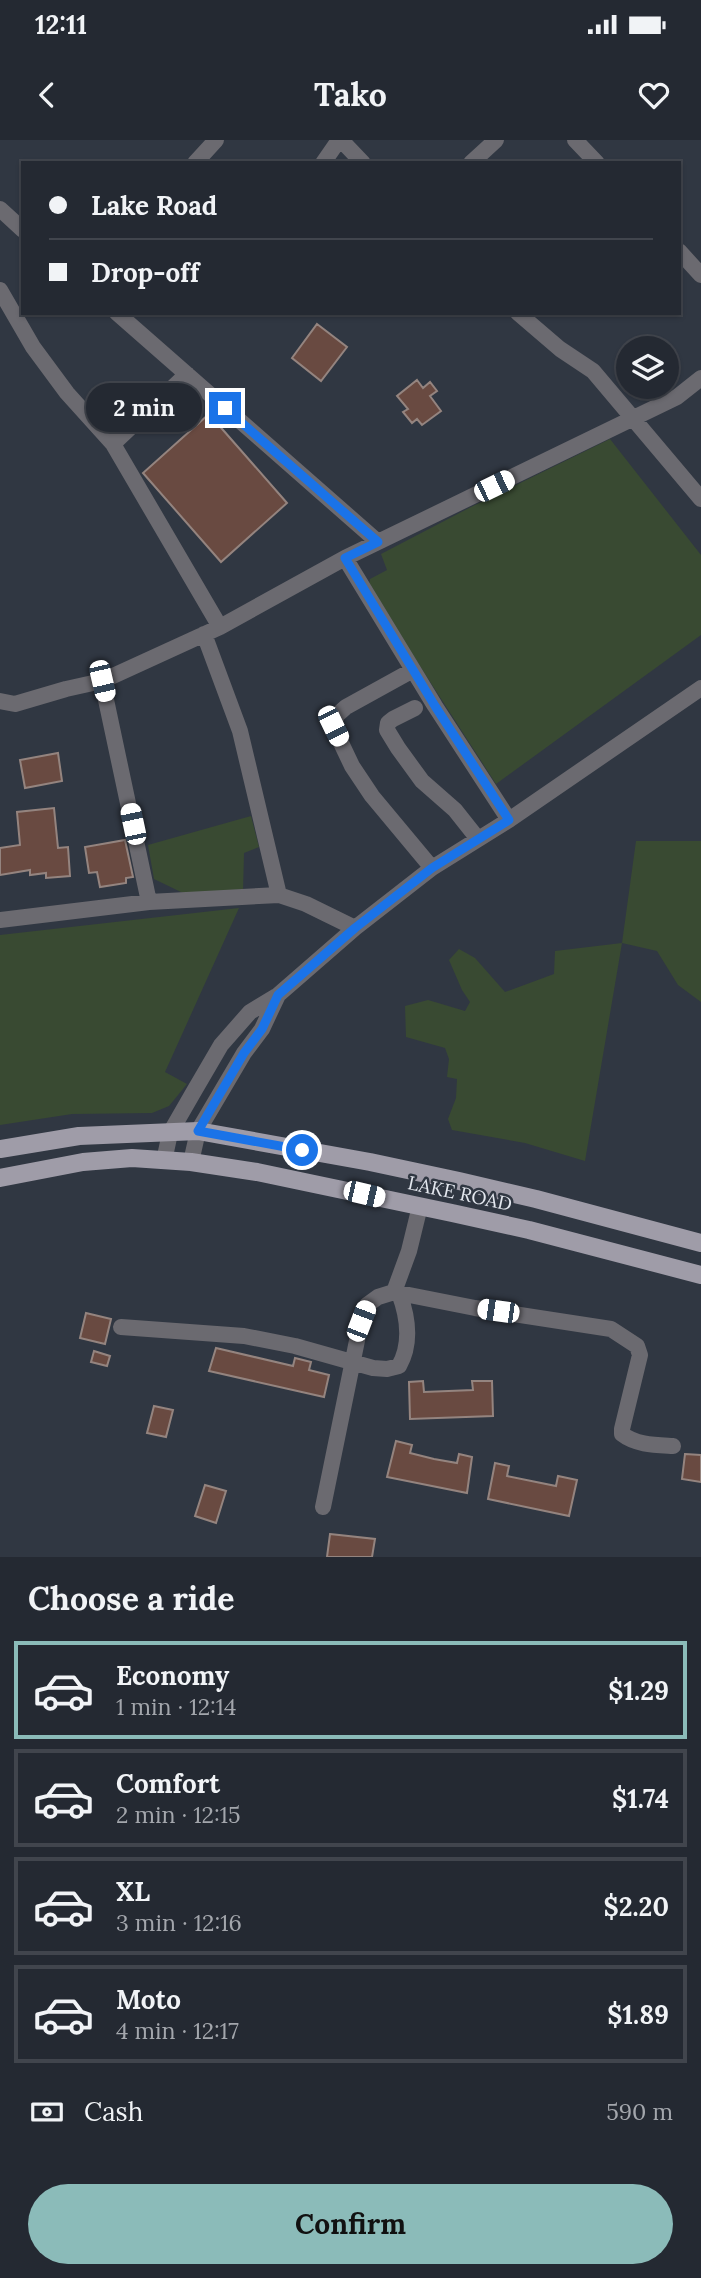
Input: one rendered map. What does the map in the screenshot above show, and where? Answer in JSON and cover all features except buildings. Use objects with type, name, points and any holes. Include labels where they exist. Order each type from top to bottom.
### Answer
[{"type":"main road","name":"LAKE ROAD","points":[[0,1149],[79,1136],[198,1131],[370,1162],[536,1199],[701,1242]]},
{"type":"main road","name":"LAKE ROAD","points":[[0,1178],[83,1162],[132,1158],[191,1162],[257,1172],[420,1206],[528,1230],[701,1275]]},
{"type":"street","points":[[197,161],[216,140]]},
{"type":"street","points":[[324,161],[340,140],[361,161]]},
{"type":"street","points":[[473,161],[496,140]]},
{"type":"street","points":[[575,140],[595,161]]},
{"type":"street","points":[[0,209],[21,228]]},
{"type":"street","points":[[681,253],[701,275]]},
{"type":"street","points":[[0,290],[33,347],[67,393],[113,444],[220,627]]},
{"type":"street","points":[[119,315],[378,542]]},
{"type":"street","points":[[520,315],[560,349],[593,371],[701,499]]},
{"type":"street","points":[[113,444],[187,374]]},
{"type":"street","points":[[0,701],[15,704],[66,688],[102,681],[220,627],[345,558],[677,397],[701,378]]},
{"type":"street","points":[[345,558],[509,820]]},
{"type":"street","points":[[204,634],[240,731],[279,895]]},
{"type":"street","points":[[413,670],[346,707],[337,715],[333,726],[352,766],[372,796],[432,868]]},
{"type":"street","points":[[102,681],[149,902]]},
{"type":"street","points":[[164,1161],[170,1133],[221,1045],[250,1012],[278,995],[355,928],[432,868],[509,820],[701,688]]},
{"type":"street","points":[[415,708],[393,719],[388,723],[387,730],[422,781],[455,810],[478,839]]},
{"type":"street","points":[[0,920],[149,902],[279,895],[306,904],[355,928]]},
{"type":"street","points":[[191,1162],[198,1131],[244,1053],[262,1029],[278,995]]},
{"type":"street","points":[[121,1327],[244,1336],[295,1346],[354,1363],[387,1369],[399,1366],[407,1345],[407,1330],[404,1307],[396,1292],[420,1206]]},
{"type":"street","points":[[323,1507],[361,1321],[368,1305],[377,1297],[396,1292],[475,1308],[600,1326],[625,1336],[637,1346],[640,1355],[622,1434],[628,1439],[673,1447]]},
{"type":"green space","points":[[610,439],[701,555],[701,635],[496,784],[369,587],[370,579],[387,570],[381,554]]},
{"type":"green space","points":[[251,816],[259,847],[244,853],[243,892],[183,893],[154,879],[148,845]]},
{"type":"green space","points":[[636,841],[701,841],[701,1002],[678,985],[657,951],[622,943]]},
{"type":"green space","points":[[239,908],[165,1072],[187,1084],[169,1106],[152,1113],[72,1114],[0,1125],[0,935]]},
{"type":"green space","points":[[622,943],[585,1161],[525,1143],[452,1130],[448,1119],[456,1098],[457,1079],[447,1077],[449,1059],[445,1048],[406,1037],[405,1006],[428,1000],[465,1011],[470,1002],[449,960],[459,949],[475,958],[505,992],[554,974],[555,951]]},
{"type":"route","points":[[225,408],[378,542],[345,558],[435,706],[509,820],[432,868],[355,928],[278,995],[262,1029],[244,1053],[198,1131],[302,1150]]}]
